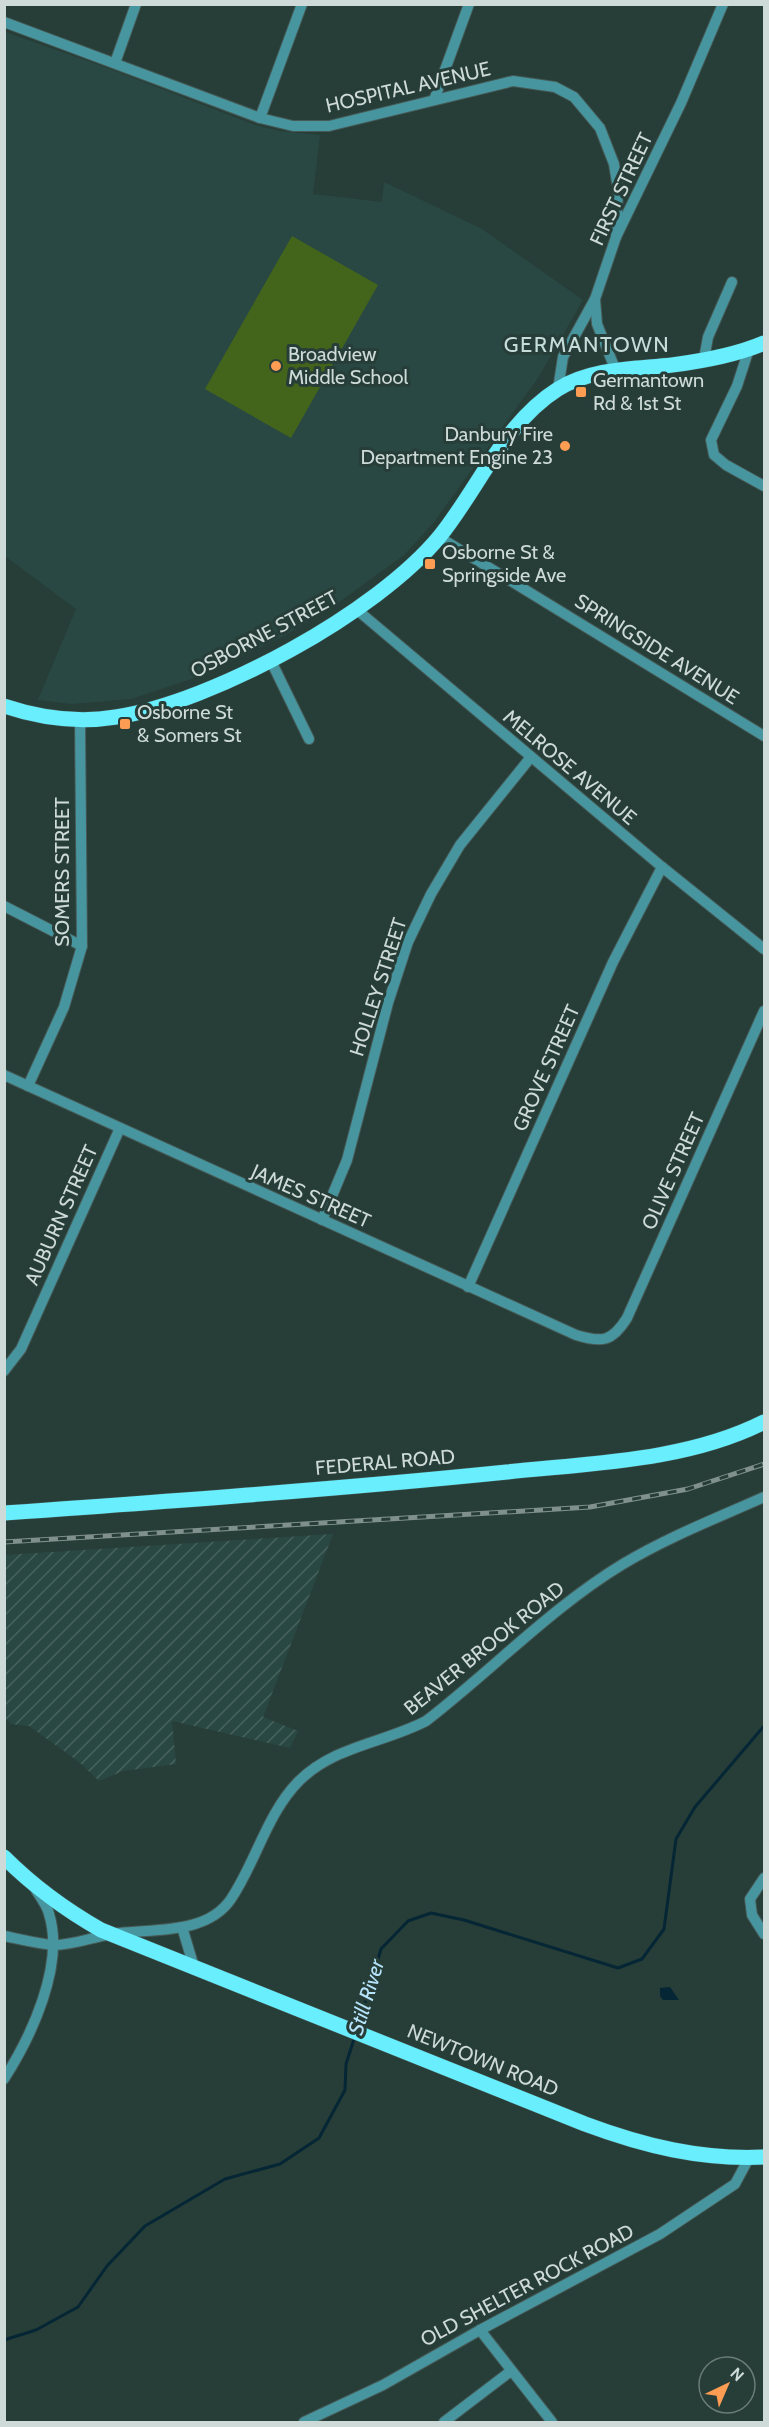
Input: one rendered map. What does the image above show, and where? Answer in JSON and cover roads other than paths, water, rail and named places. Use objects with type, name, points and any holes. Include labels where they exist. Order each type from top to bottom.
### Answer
[{"type":"main road","name":"OSBORNE STREET","points":[[4,706],[34,714],[80,720],[115,718],[151,710],[191,696],[270,659],[356,609],[411,567],[439,537],[529,412],[558,388],[590,375],[704,359],[765,343]]},
{"type":"main road","name":"FEDERAL ROAD","points":[[4,1513],[278,1493],[579,1464],[659,1454],[710,1443],[765,1422]]},
{"type":"main road","name":"NEWTOWN ROAD","points":[[4,1857],[34,1887],[64,1909],[111,1934],[351,2030],[632,2141],[678,2152],[723,2158],[757,2157]]},
{"type":"street","points":[[115,63],[136,4]]},
{"type":"street","points":[[260,118],[302,4]]},
{"type":"street","points":[[434,100],[469,4]]},
{"type":"street","name":"FIRST STREET","points":[[558,388],[563,357],[595,299],[616,237],[681,103],[723,4]]},
{"type":"street","name":"HOSPITAL AVENUE","points":[[4,22],[260,118],[293,126],[328,126],[513,81],[555,87],[574,97],[600,128],[614,164],[618,189],[616,237]]},
{"type":"street","points":[[704,359],[708,337],[732,282]]},
{"type":"street","points":[[595,299],[597,324],[616,371]]},
{"type":"street","points":[[749,349],[737,386],[711,440],[714,454],[726,465],[765,486]]},
{"type":"street","name":"SPRINGSIDE AVENUE","points":[[439,537],[765,736]]},
{"type":"street","name":"MELROSE AVENUE","points":[[356,609],[662,867],[765,949]]},
{"type":"street","points":[[270,659],[309,739]]},
{"type":"street","name":"SOMERS STREET","points":[[28,1086],[64,1007],[82,946],[80,720]]},
{"type":"street","name":"HOLLEY STREET","points":[[322,1220],[347,1160],[388,1003],[408,942],[430,894],[460,845],[531,757]]},
{"type":"street","name":"GROVE STREET","points":[[468,1287],[613,962],[662,867]]},
{"type":"street","points":[[4,906],[82,946]]},
{"type":"street","name":"OLIVE STREET","points":[[606,1340],[618,1331],[627,1318],[765,1011]]},
{"type":"street","name":"JAMES STREET","points":[[4,1075],[576,1335],[591,1340],[606,1340]]},
{"type":"street","name":"AUBURN STREET","points":[[4,1371],[21,1349],[120,1128]]},
{"type":"street","name":"BEAVER BROOK ROAD","points":[[4,1936],[53,1945],[80,1942],[111,1934],[182,1927],[197,1924],[215,1915],[229,1902],[283,1801],[299,1781],[317,1766],[352,1748],[401,1734],[426,1721],[581,1593],[622,1564],[654,1547],[765,1497]]},
{"type":"street","points":[[765,1878],[750,1899],[752,1915],[765,1934]]},
{"type":"street","points":[[4,2079],[37,2022],[46,1991],[53,1945],[49,1911],[34,1887]]},
{"type":"street","points":[[182,1927],[194,1967]]},
{"type":"street","name":"OLD SHELTER ROCK ROAD","points":[[304,2422],[383,2385],[688,2217],[735,2184],[757,2157]]},
{"type":"street","points":[[480,2330],[552,2422]]},
{"type":"street","points":[[444,2422],[511,2371]]},
{"type":"waterway","name":"Still River","points":[[358,2027],[381,1949],[408,1921],[431,1913],[464,1920],[618,1968],[642,1959],[664,1929],[676,1839],[695,1807],[764,1726]]},
{"type":"waterway","name":"Still River","points":[[4,2340],[36,2330],[78,2307],[107,2266],[145,2226],[225,2179],[280,2164],[319,2138],[345,2090],[346,2064],[355,2036]]},
{"type":"railway","points":[[4,1542],[590,1507],[688,1489],[764,1464]]},
{"type":"place","name":"Broadview Middle School","points":[[276,366]]},
{"type":"place","name":"Germantown Rd & 1st St","points":[[581,392]]},
{"type":"place","name":"Danbury Fire Department Engine 23","points":[[565,446]]},
{"type":"place","name":"Osborne St & Springside Ave","points":[[430,564]]},
{"type":"place","name":"Osborne St & Somers St","points":[[125,724]]},
{"type":"district","name":"GERMANTOWN","points":[[587,344]]}]
